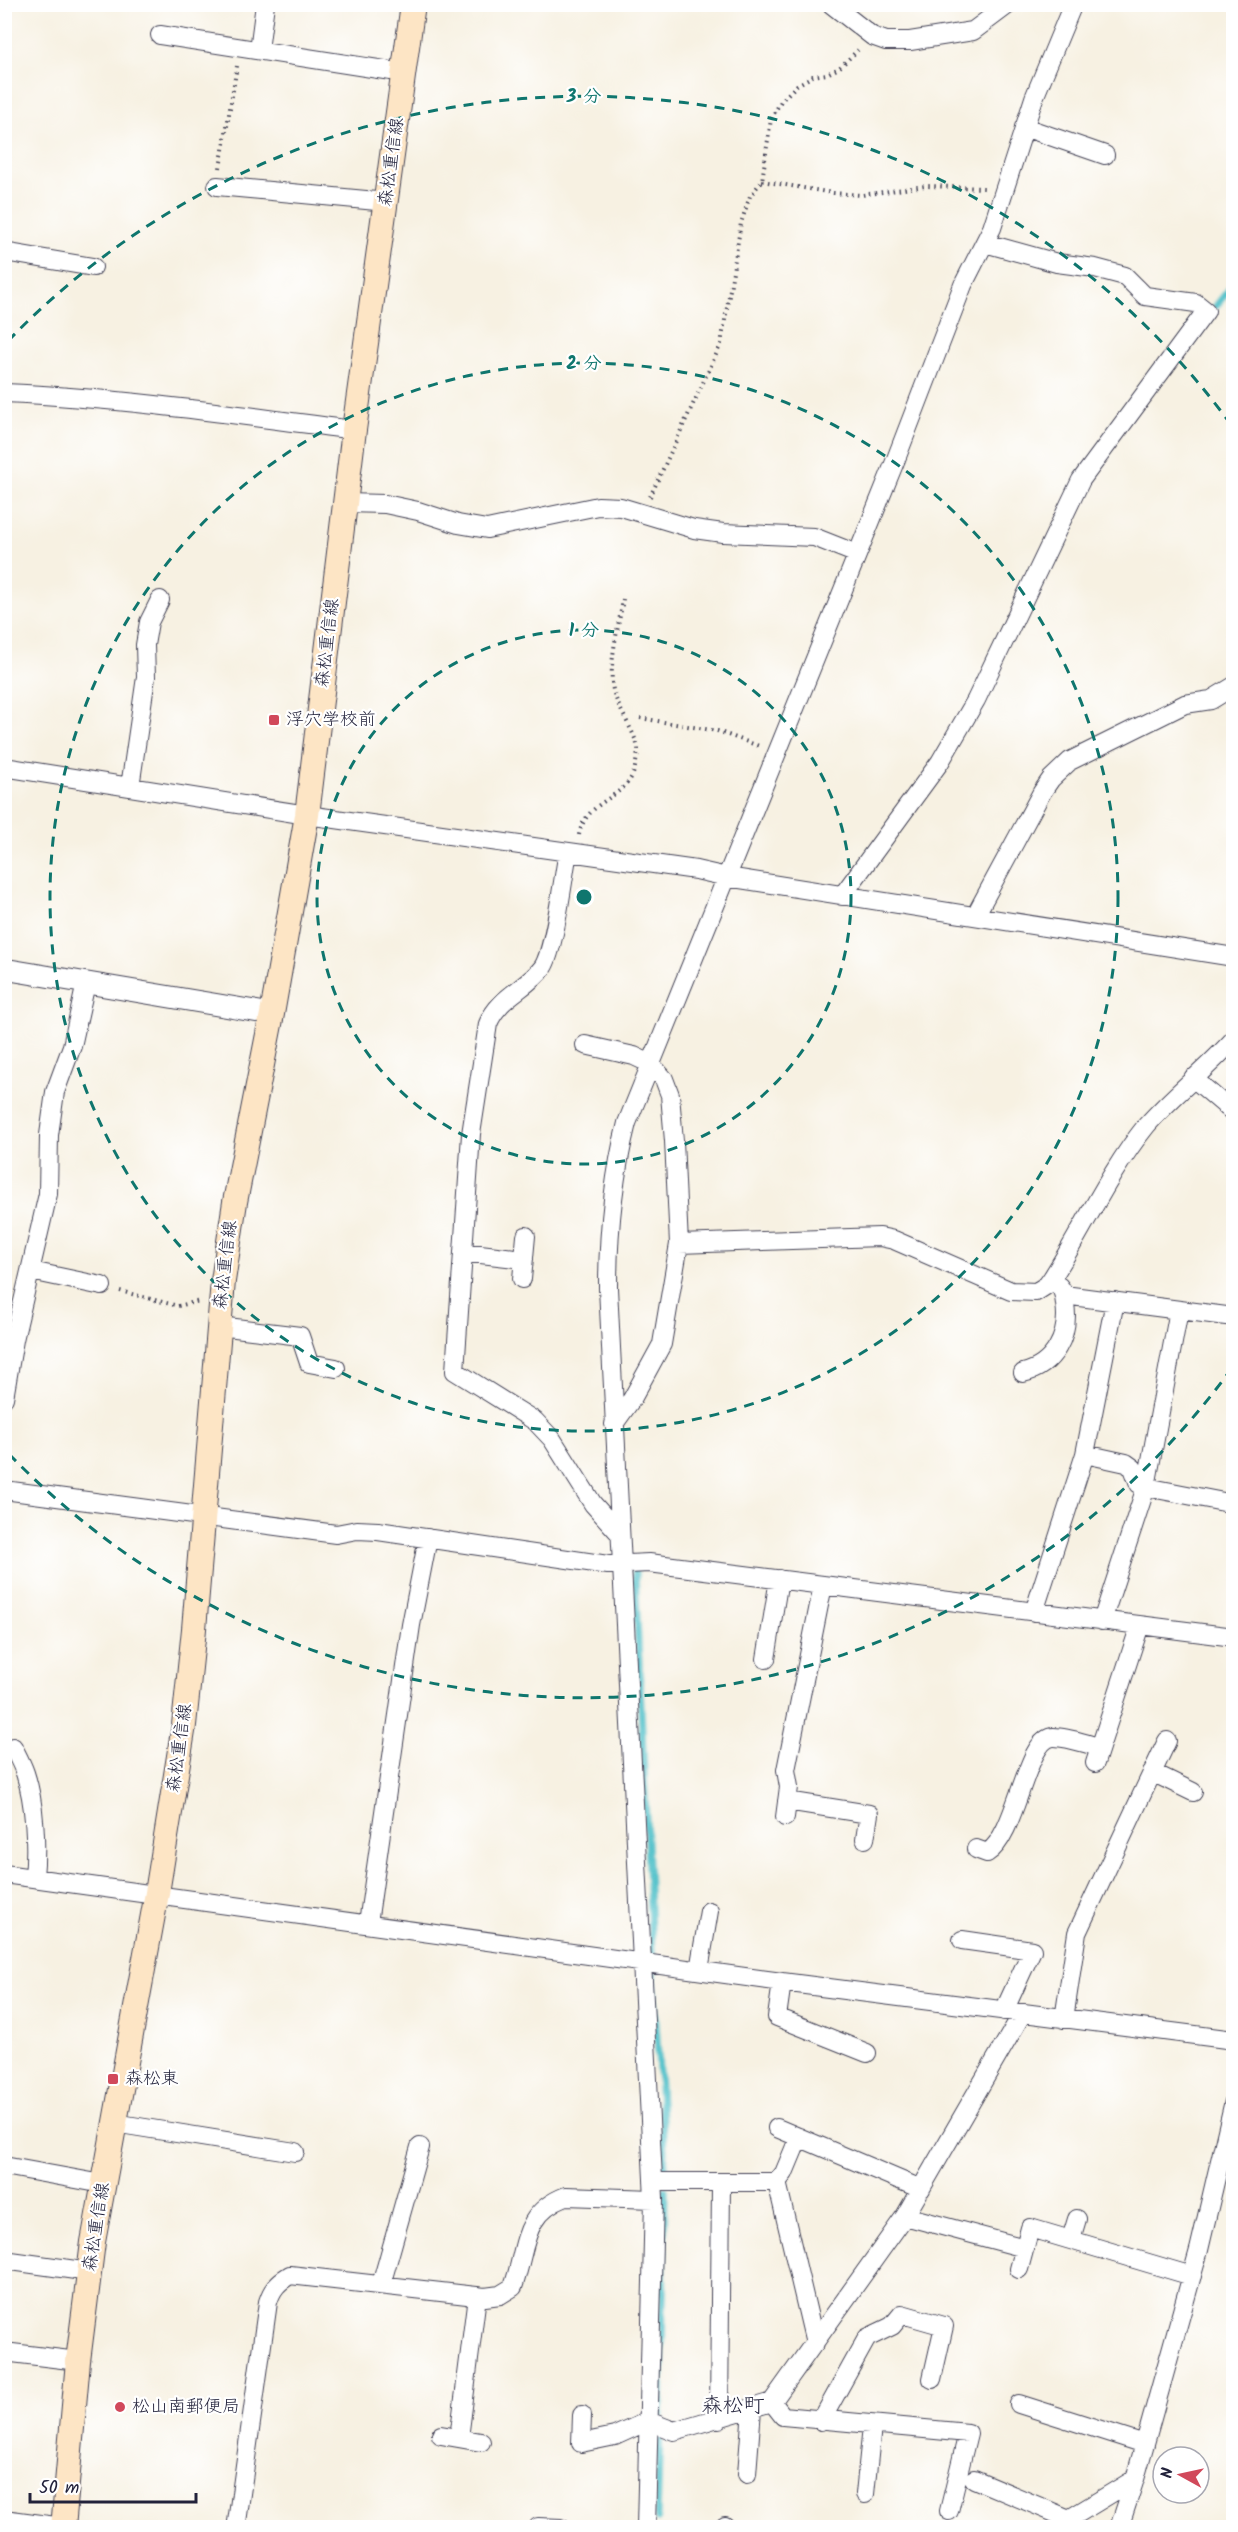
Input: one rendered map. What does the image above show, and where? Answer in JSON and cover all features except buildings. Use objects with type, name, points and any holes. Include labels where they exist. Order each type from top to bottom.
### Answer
[{"type":"main road","name":"森松重信線","points":[[63,2527],[78,2361],[103,2184],[157,1893],[184,1725],[219,1326],[235,1202],[272,1014],[307,815],[354,429],[413,4]]},
{"type":"street","points":[[259,50],[265,4]]},
{"type":"street","points":[[831,4],[872,36],[886,41],[909,41],[973,31],[1009,4]]},
{"type":"street","points":[[646,2528],[653,2190],[608,1288],[611,1205],[617,1163],[627,1123],[963,285],[993,228],[1034,98],[1073,4]]},
{"type":"street","points":[[160,35],[404,73]]},
{"type":"street","points":[[1024,127],[1105,155]]},
{"type":"street","points":[[217,186],[387,202]]},
{"type":"street","points":[[842,896],[940,762],[976,700],[1080,480],[1206,311],[1196,303],[1145,296],[1138,292],[1125,276],[1095,268],[1057,263],[985,243]]},
{"type":"street","points":[[4,252],[93,267]]},
{"type":"street","points":[[4,393],[64,395],[354,429]]},
{"type":"street","points":[[345,503],[385,504],[418,510],[458,524],[487,529],[598,506],[621,507],[694,529],[723,533],[814,537],[857,554]]},
{"type":"street","points":[[130,787],[147,677],[145,645],[149,622],[160,600]]},
{"type":"street","points":[[975,916],[1042,792],[1059,770],[1070,761],[1185,704],[1211,700],[1233,686]]},
{"type":"street","points":[[4,767],[307,815],[696,870],[726,878],[1233,957]]},
{"type":"street","points":[[572,853],[551,943],[542,967],[493,1012],[488,1024],[471,1134],[455,1371],[535,1421],[552,1439],[593,1504],[620,1534]]},
{"type":"street","points":[[4,969],[272,1014]]},
{"type":"street","points":[[4,1398],[12,1315],[31,1271],[48,1194],[49,1135],[55,1092],[72,1046],[86,983]]},
{"type":"street","points":[[679,1244],[880,1237],[894,1240],[1011,1291],[1036,1292],[1047,1285],[1052,1278],[1114,1174],[1145,1128],[1233,1039]]},
{"type":"street","points":[[585,1045],[634,1056],[651,1064],[664,1079],[670,1095],[679,1244],[662,1344],[632,1400],[614,1424]]},
{"type":"street","points":[[1193,1078],[1233,1113]]},
{"type":"street","points":[[522,1279],[526,1236]]},
{"type":"street","points":[[463,1252],[524,1259]]},
{"type":"street","points":[[31,1271],[102,1287]]},
{"type":"street","points":[[1023,1373],[1035,1370],[1059,1348],[1065,1333],[1066,1309],[1063,1290],[1052,1278]]},
{"type":"street","points":[[1064,1295],[1233,1317]]},
{"type":"street","points":[[1034,1612],[1085,1454],[1115,1302]]},
{"type":"street","points":[[1102,1621],[1146,1487],[1179,1310]]},
{"type":"street","points":[[219,1326],[300,1336],[309,1363],[336,1368]]},
{"type":"street","points":[[1085,1454],[1126,1463],[1133,1468],[1139,1485],[1233,1504]]},
{"type":"street","points":[[4,1490],[336,1534],[357,1530],[428,1538],[608,1565],[649,1563],[1233,1637]]},
{"type":"street","points":[[368,1923],[411,1625],[428,1538]]},
{"type":"street","points":[[766,1659],[779,1579]]},
{"type":"street","points":[[824,1585],[786,1770],[789,1787],[786,1809],[869,1814],[865,1839]]},
{"type":"street","points":[[976,1849],[987,1853],[994,1849],[1003,1836],[1014,1812],[1034,1753],[1042,1740],[1053,1737],[1097,1755],[1140,1625]]},
{"type":"street","points":[[778,1716],[796,1719]]},
{"type":"street","points":[[1064,2019],[1077,1933],[1167,1741]]},
{"type":"street","points":[[13,1747],[25,1774],[33,1817],[36,1853],[34,1877]]},
{"type":"street","points":[[1152,1772],[1193,1792]]},
{"type":"street","points":[[4,1874],[157,1893],[782,1982],[1233,2040]]},
{"type":"street","points":[[699,1970],[709,1911]]},
{"type":"street","points":[[582,2415],[581,2443],[615,2436],[648,2421],[674,2431],[772,2402],[905,2216],[1013,2013],[1032,1950],[962,1940]]},
{"type":"street","points":[[782,1982],[777,2017],[867,2053]]},
{"type":"street","points":[[1119,2528],[1192,2276],[1233,2105]]},
{"type":"street","points":[[114,2123],[295,2152]]},
{"type":"street","points":[[777,2127],[921,2189]]},
{"type":"street","points":[[777,2182],[784,2173],[799,2137]]},
{"type":"street","points":[[381,2285],[420,2148]]},
{"type":"street","points":[[4,2166],[103,2184]]},
{"type":"street","points":[[719,2419],[720,2182]]},
{"type":"street","points":[[237,2522],[271,2293],[279,2281],[290,2275],[477,2296],[500,2295],[513,2287],[530,2227],[540,2211],[553,2200],[566,2196],[653,2190],[720,2182],[777,2182]]},
{"type":"street","points":[[777,2182],[814,2343]]},
{"type":"street","points":[[905,2216],[1025,2248]]},
{"type":"street","points":[[1071,2239],[1077,2219]]},
{"type":"street","points":[[1019,2270],[1030,2228],[1192,2276]]},
{"type":"street","points":[[4,2260],[90,2272]]},
{"type":"street","points":[[477,2296],[450,2436],[481,2442]]},
{"type":"street","points":[[821,2421],[860,2334],[892,2326],[902,2314],[944,2326],[932,2379]]},
{"type":"street","points":[[4,2352],[78,2361]]},
{"type":"street","points":[[772,2402],[783,2416],[872,2426],[968,2433],[949,2511]]},
{"type":"street","points":[[1019,2404],[1145,2444]]},
{"type":"street","points":[[747,2474],[752,2409]]},
{"type":"street","points":[[865,2494],[872,2426]]},
{"type":"street","points":[[974,2479],[1064,2523],[1135,2479]]},
{"type":"street","points":[[4,2519],[63,2527]]},
{"type":"street","points":[[538,2527],[561,2528]]},
{"type":"path","points":[[642,514],[721,344],[741,223],[750,196],[762,181],[771,118],[781,101],[797,85],[813,76],[827,74],[840,68],[872,36]]},
{"type":"path","points":[[217,186],[240,47]]},
{"type":"path","points":[[762,181],[833,193],[862,195],[925,186],[1005,189]]},
{"type":"path","points":[[572,853],[586,815],[607,797],[626,787],[634,771],[638,748],[614,692],[612,678],[623,599]]},
{"type":"path","points":[[640,718],[717,731],[743,742],[777,751]]},
{"type":"path","points":[[102,1287],[178,1306],[222,1296]]},
{"type":"waterway","points":[[1216,306],[1234,283]]},
{"type":"waterway","points":[[635,1572],[652,1954]]},
{"type":"waterway","points":[[653,1972],[665,2169]]},
{"type":"waterway","points":[[661,2415],[665,2190]]},
{"type":"waterway","points":[[657,2519],[660,2432]]},
{"type":"place","name":"浮穴学校前","points":[[274,720]]},
{"type":"place","name":"森松東","points":[[113,2079]]},
{"type":"place","name":"松山南郵便局","points":[[120,2407]]},
{"type":"district","name":"森松町","points":[[733,2406]]}]
